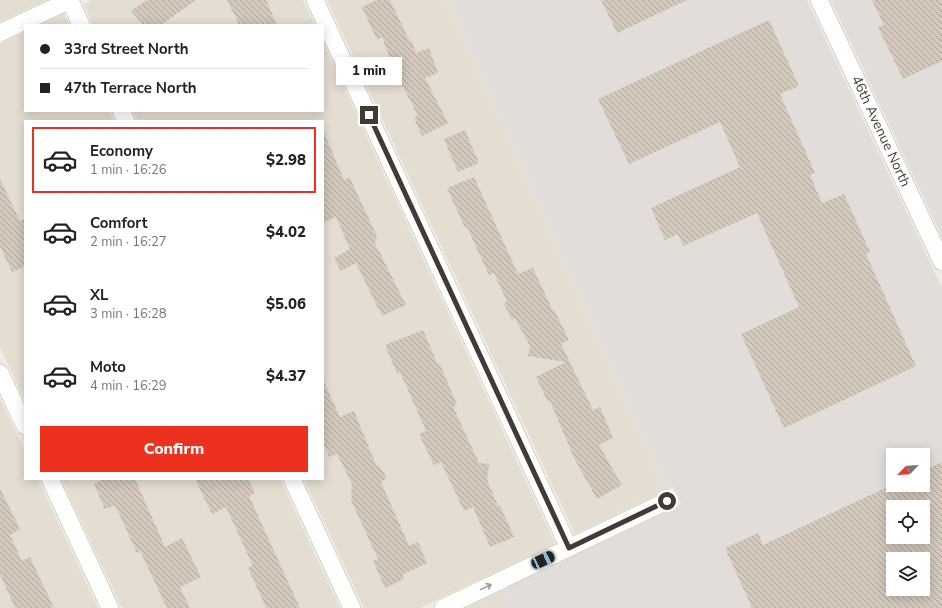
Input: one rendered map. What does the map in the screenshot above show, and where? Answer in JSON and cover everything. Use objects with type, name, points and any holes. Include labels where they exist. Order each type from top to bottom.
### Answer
[{"type":"street","points":[[0,33],[70,0],[81,24]]},
{"type":"street","points":[[315,0],[569,548]]},
{"type":"street","name":"46th Avenue North","points":[[819,0],[942,262]]},
{"type":"street","points":[[0,373],[24,424]]},
{"type":"street","points":[[50,480],[110,608]]},
{"type":"street","points":[[292,480],[352,608]]},
{"type":"street","points":[[447,606],[667,501]]},
{"type":"shaded area","points":[[0,0],[47,0],[0,22]]},
{"type":"shaded area","points":[[92,0],[303,0],[315,24],[93,24],[84,4]]},
{"type":"shaded area","points":[[327,0],[447,0],[666,491],[575,534]]},
{"type":"shaded area","points":[[447,0],[807,0],[942,288],[942,608],[504,608],[507,588],[681,504],[673,487],[666,491]]},
{"type":"shaded area","points":[[831,0],[942,0],[942,237]]},
{"type":"shaded area","points":[[64,13],[69,24],[42,24]]},
{"type":"shaded area","points":[[24,32],[24,112],[110,112],[114,120],[24,120],[24,399],[0,347],[0,44]]},
{"type":"shaded area","points":[[324,44],[555,544],[420,608],[364,608],[304,480],[324,480],[324,120],[138,120],[134,112],[324,112]]},
{"type":"shaded area","points":[[0,398],[24,450],[24,480],[38,480],[98,608],[0,608]]},
{"type":"shaded area","points":[[61,480],[280,480],[340,608],[122,608]]},
{"type":"shaded area","points":[[507,588],[504,608],[465,608]]},
{"type":"building","points":[[147,0],[196,0],[162,24],[143,24],[131,11]]},
{"type":"building","points":[[227,0],[266,0],[277,24],[239,24]]},
{"type":"building","points":[[377,0],[390,0],[410,42],[412,41],[416,53],[429,48],[438,73],[425,78],[448,123],[422,136],[414,118],[418,116],[403,87],[401,87],[382,37],[377,40],[362,7]]},
{"type":"building","points":[[601,0],[687,0],[617,33]]},
{"type":"building","points":[[872,0],[942,0],[942,61],[903,79],[878,27],[884,25]]},
{"type":"building","points":[[769,20],[799,86],[780,94],[815,173],[810,175],[822,203],[844,194],[870,252],[866,254],[916,366],[784,428],[741,334],[799,307],[757,213],[683,246],[678,234],[665,240],[651,208],[740,167],[720,122],[629,164],[598,99]]},
{"type":"building","points":[[465,130],[479,163],[458,172],[444,139]]},
{"type":"building","points":[[324,132],[344,180],[350,178],[377,236],[375,243],[406,305],[382,316],[356,263],[341,271],[334,258],[350,249],[336,217],[324,223]]},
{"type":"building","points":[[474,177],[518,274],[533,268],[553,311],[554,310],[569,340],[561,344],[593,410],[600,407],[613,438],[599,445],[622,485],[597,499],[575,460],[550,401],[548,402],[536,377],[566,362],[528,356],[530,346],[515,318],[512,320],[504,304],[507,302],[494,273],[489,275],[447,188]]},
{"type":"building","points":[[0,179],[20,221],[24,219],[24,266],[12,272],[0,246]]},
{"type":"building","points":[[423,330],[438,365],[440,364],[457,405],[453,407],[479,463],[489,464],[487,480],[514,537],[490,547],[473,507],[464,511],[441,462],[434,465],[419,434],[426,431],[400,372],[397,374],[385,345]]},
{"type":"building","points":[[324,382],[340,417],[354,411],[376,465],[378,465],[387,478],[381,482],[409,546],[418,542],[427,563],[402,575],[404,579],[385,588],[373,561],[378,559],[351,500],[352,484],[337,454],[329,457],[324,444]]},
{"type":"building","points":[[942,462],[942,608],[752,608],[725,548],[758,533],[763,545],[886,488],[886,492],[930,492],[930,468]]},
{"type":"building","points":[[102,480],[135,480],[165,547],[182,538],[201,577],[180,587],[190,608],[167,608],[140,551],[137,553],[115,505],[105,509],[94,484]]},
{"type":"building","points":[[195,480],[248,480],[255,493],[249,496],[300,608],[266,608],[248,568],[253,566],[226,507],[212,514]]},
{"type":"building","points":[[0,488],[20,529],[10,535],[22,561],[30,557],[54,608],[15,608],[0,574]]},
{"type":"route","points":[[369,115],[569,548],[667,501]]}]
